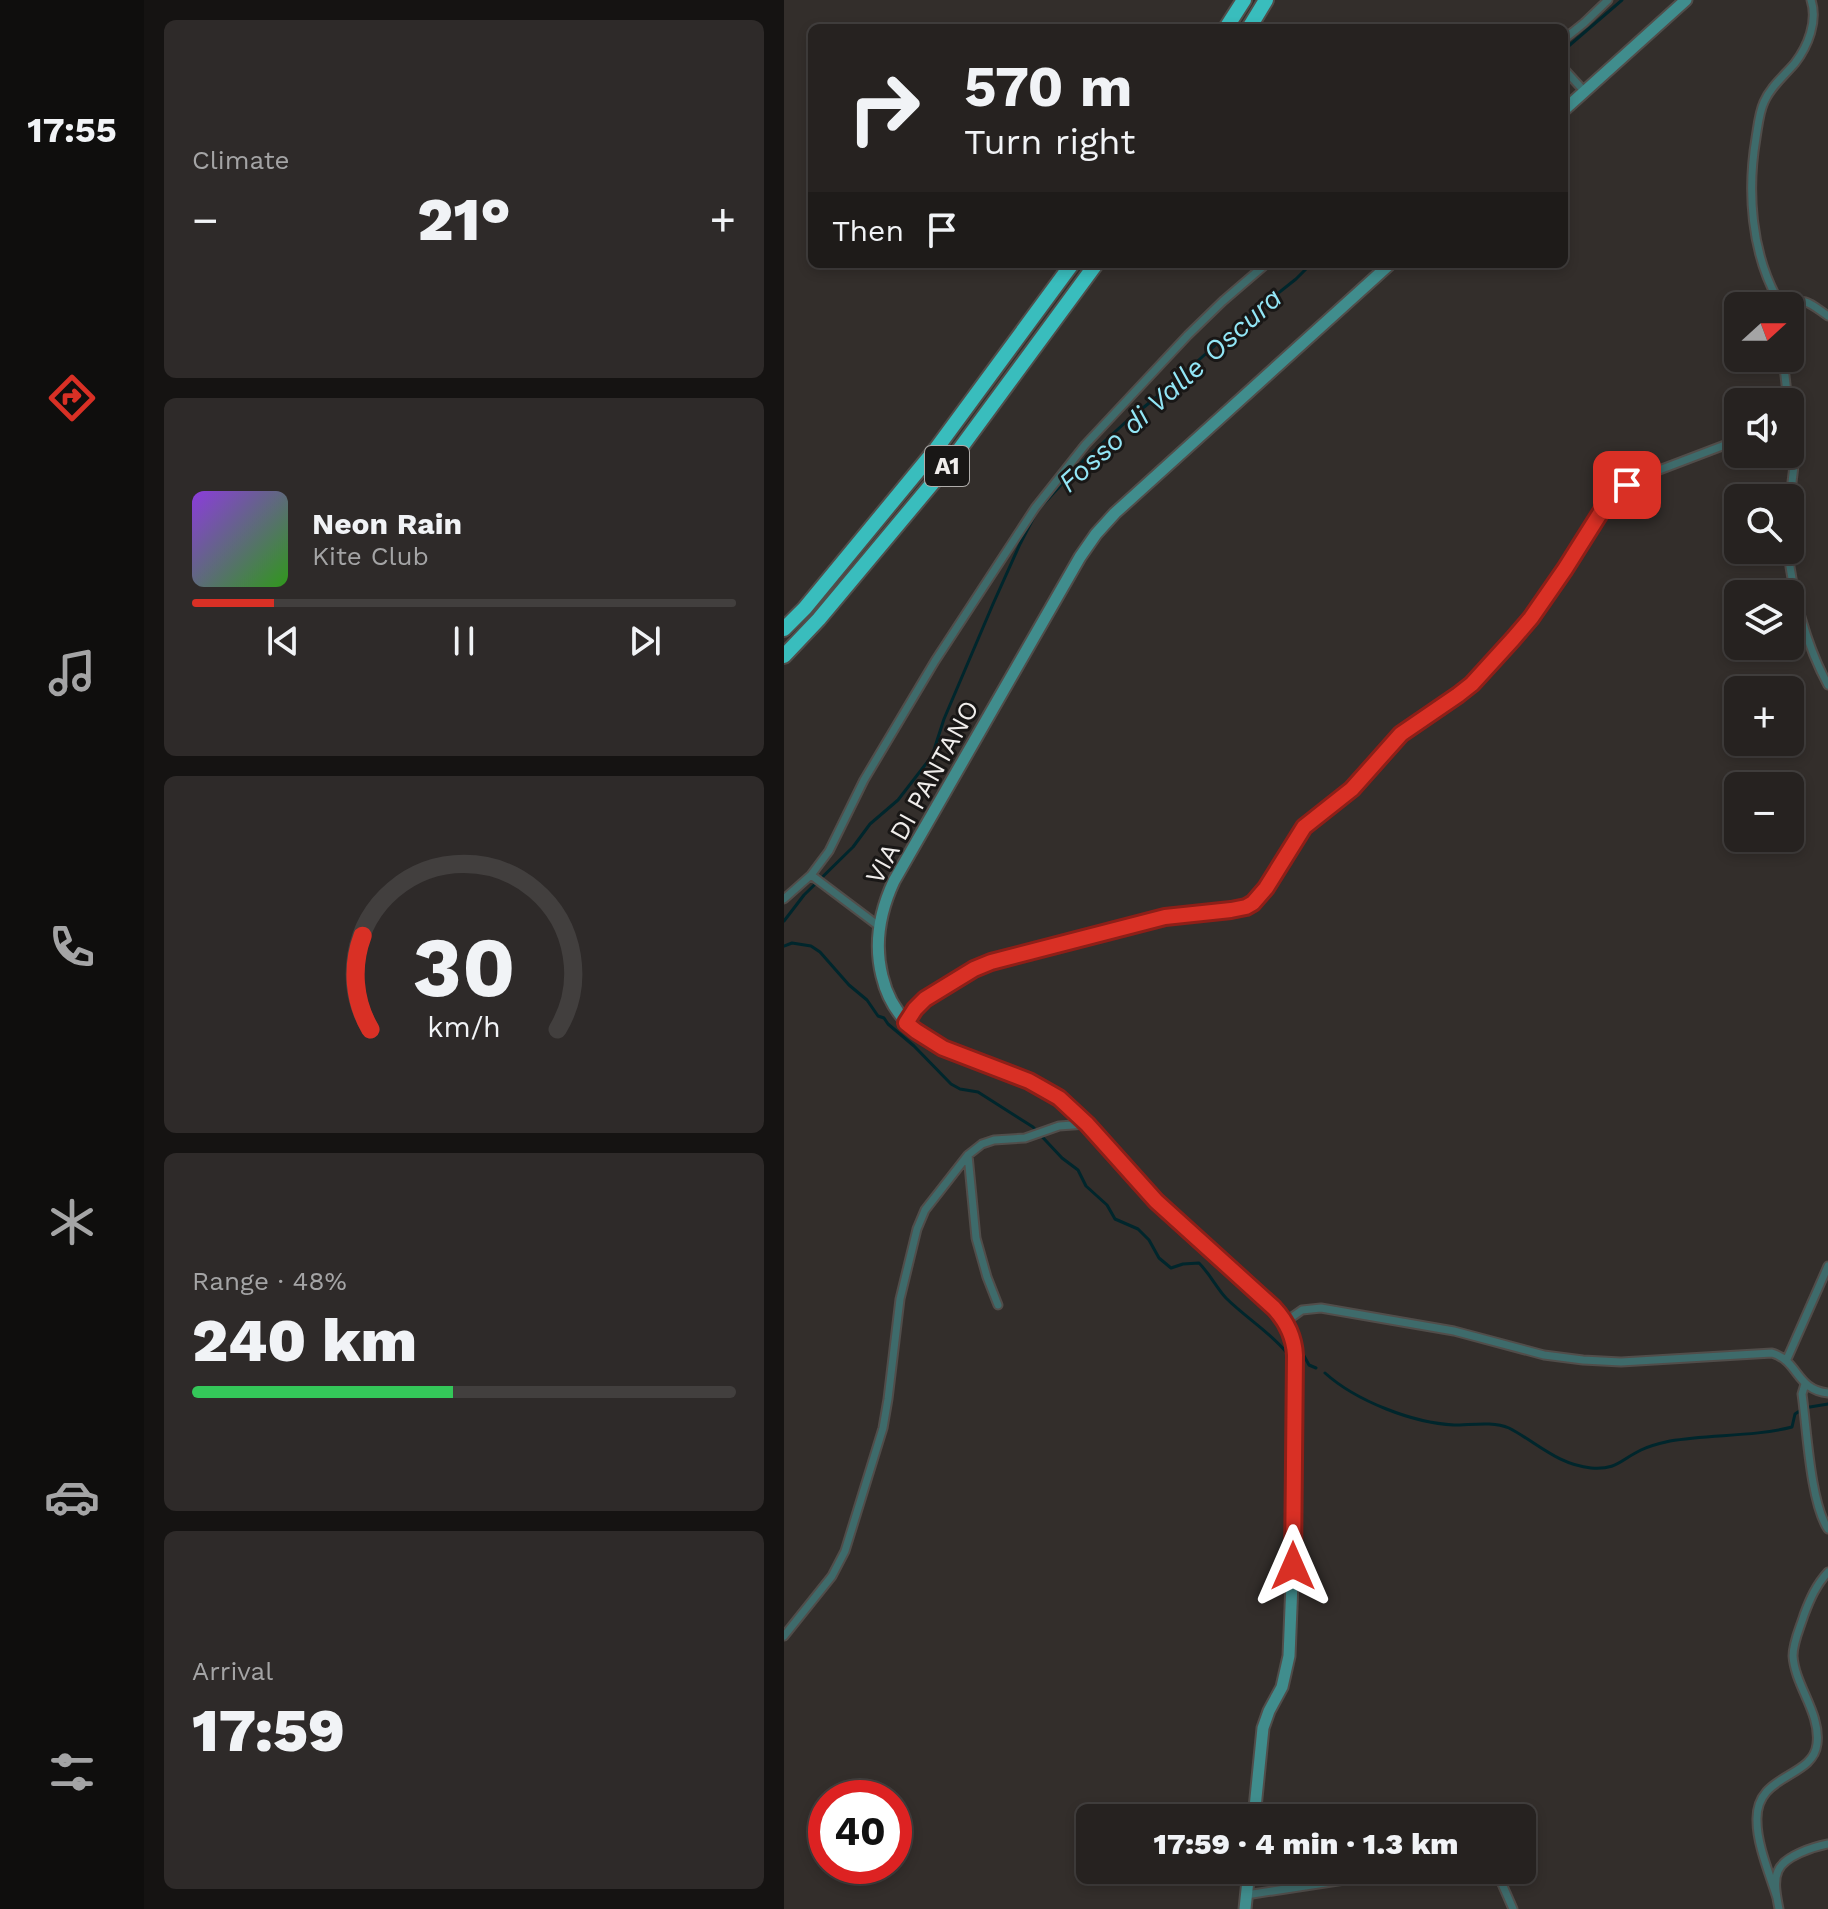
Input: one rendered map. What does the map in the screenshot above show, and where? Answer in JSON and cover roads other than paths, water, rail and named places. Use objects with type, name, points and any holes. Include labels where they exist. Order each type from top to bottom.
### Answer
[{"type":"highway","points":[[1229,24],[1244,0]]},
{"type":"highway","points":[[1251,24],[1266,0]]},
{"type":"highway","name":"A1","points":[[784,629],[805,608],[936,449],[1069,268]]},
{"type":"highway","name":"A1","points":[[784,656],[819,619],[951,461],[1093,268]]},
{"type":"street","points":[[1568,36],[1608,0]]},
{"type":"street","points":[[1568,107],[1686,0]]},
{"type":"street","points":[[1775,292],[1762,258],[1754,220],[1753,164],[1762,108],[1769,93],[1804,49],[1813,20],[1811,0]]},
{"type":"street","points":[[1568,73],[1585,92]]},
{"type":"street","points":[[784,899],[811,875],[835,841],[864,780],[935,661],[1035,508],[1085,445],[1177,346],[1261,268]]},
{"type":"street","name":"VIA DI PANTANO","points":[[1255,1804],[1263,1728],[1282,1687],[1289,1656],[1293,1566],[1294,1340],[1274,1308],[1156,1201],[1064,1102],[1041,1086],[947,1050],[906,1023],[892,1003],[883,982],[878,956],[880,927],[894,881],[1096,534],[1115,513],[1386,268]]},
{"type":"street","points":[[1804,301],[1828,316]]},
{"type":"street","points":[[906,1023],[925,999],[991,962],[1165,917],[1231,910],[1253,903],[1266,888],[1304,827],[1352,789],[1401,734],[1472,684],[1513,639],[1554,585],[1612,497],[1627,485],[1654,472],[1724,445]]},
{"type":"street","points":[[1790,564],[1804,623],[1828,685]]},
{"type":"street","points":[[811,875],[880,927]]},
{"type":"street","points":[[784,1636],[832,1576],[843,1557],[883,1428],[898,1313],[919,1223],[929,1204],[968,1155],[986,1142],[1020,1139],[1059,1126],[1087,1124]]},
{"type":"street","points":[[968,1155],[976,1238],[998,1305]]},
{"type":"street","points":[[1787,1359],[1828,1266]]},
{"type":"street","points":[[1285,1322],[1302,1310],[1321,1308],[1454,1331],[1551,1357],[1604,1362],[1777,1354],[1787,1359],[1805,1384],[1828,1393]]},
{"type":"street","points":[[1805,1384],[1802,1394],[1814,1487],[1828,1529]]},
{"type":"street","points":[[1779,1909],[1758,1831],[1757,1814],[1767,1790],[1806,1763],[1817,1749],[1815,1720],[1793,1654],[1808,1603],[1819,1581],[1828,1572]]},
{"type":"street","points":[[1777,1898],[1776,1878],[1780,1866],[1804,1851],[1828,1844]]},
{"type":"street","points":[[1245,1909],[1247,1884]]},
{"type":"street","points":[[1246,1895],[1317,1884]]},
{"type":"street","points":[[1502,1884],[1513,1909]]},
{"type":"waterway","name":"Fosso di Valle Oscura","points":[[1568,47],[1622,0]]},
{"type":"waterway","name":"Fosso di Valle Oscura","points":[[784,921],[804,895],[853,847],[870,824],[898,800],[932,756],[944,719],[993,604],[1037,511],[1084,460],[1128,420],[1307,268]]},
{"type":"waterway","points":[[784,946],[792,943],[811,946],[820,952],[867,1000],[878,1016],[884,1018],[951,1084],[978,1092],[1033,1127],[1078,1170],[1086,1186],[1107,1205],[1115,1219],[1138,1229],[1149,1240],[1159,1258],[1171,1268],[1199,1263],[1226,1298],[1290,1353]]},
{"type":"waterway","points":[[1299,1354],[1303,1354],[1309,1365],[1316,1368]]},
{"type":"waterway","points":[[1325,1373],[1352,1393],[1386,1409],[1438,1423],[1503,1426],[1558,1458],[1591,1468],[1613,1466],[1644,1449],[1670,1441],[1792,1427],[1795,1414],[1804,1408],[1828,1404]]}]
